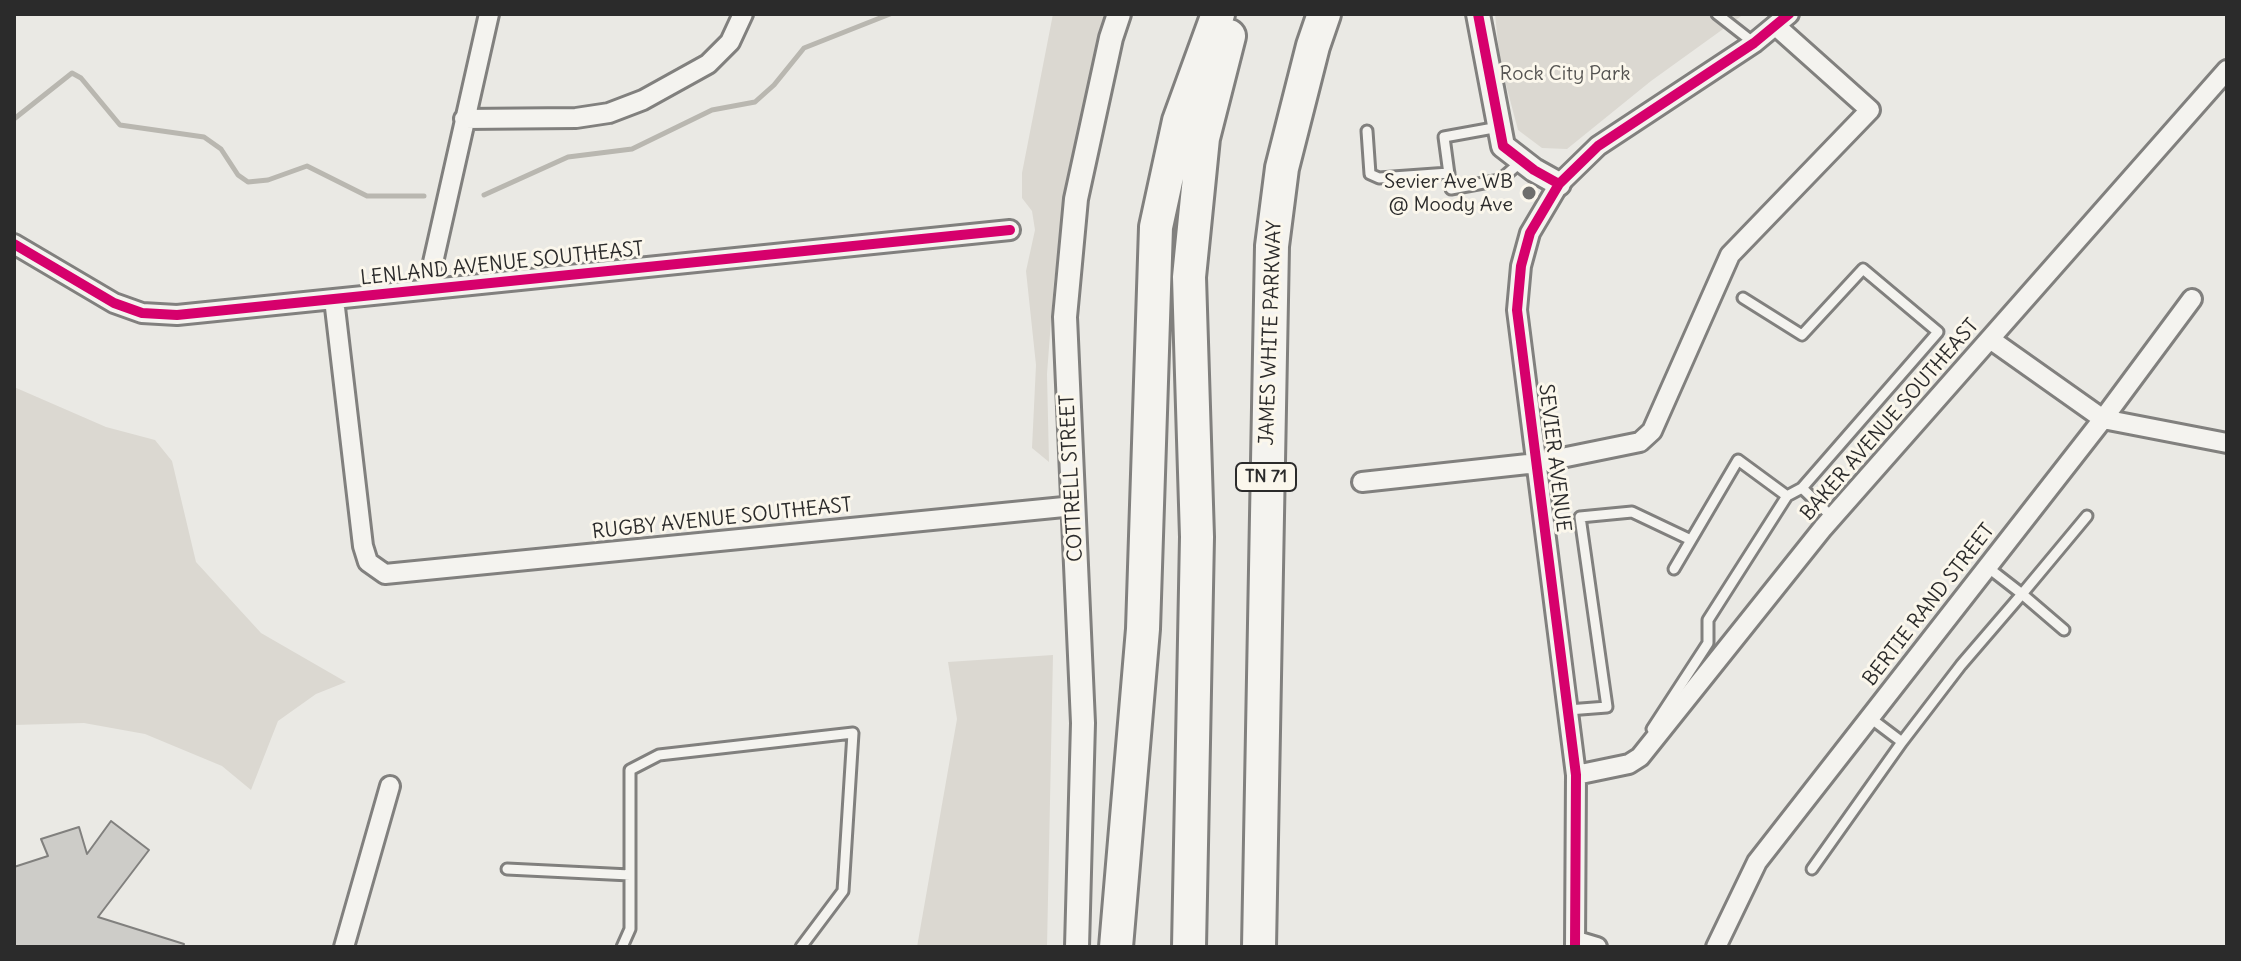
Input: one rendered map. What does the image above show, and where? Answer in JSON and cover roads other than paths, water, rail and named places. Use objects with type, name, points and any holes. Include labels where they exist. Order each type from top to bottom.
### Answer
[{"type":"highway","points":[[1116,947],[1143,629],[1156,227],[1179,121],[1218,14]]},
{"type":"highway","points":[[1189,947],[1197,537],[1189,277],[1203,138],[1235,14]]},
{"type":"highway","name":"JAMES WHITE PARKWAY","points":[[1259,947],[1272,246],[1282,168],[1324,14]]},
{"type":"highway","points":[[1260,825],[1277,947]]},
{"type":"street","points":[[427,289],[489,14]]},
{"type":"street","points":[[464,119],[576,118],[609,113],[643,100],[708,64],[730,42],[743,14]]},
{"type":"street","name":"COTTRELL STREET","points":[[1077,947],[1083,723],[1065,317],[1076,199],[1119,14]]},
{"type":"street","points":[[1478,14],[1503,146],[1559,184]]},
{"type":"street","points":[[1362,482],[1537,463],[1640,442],[1652,431],[1730,255],[1870,110],[1783,20]]},
{"type":"street","name":"SEVIER AVENUE","points":[[1576,944],[1576,775],[1517,310],[1518,284],[1530,233],[1559,184],[1598,146],[1754,43],[1783,20]]},
{"type":"street","name":"BAKER AVENUE SOUTHEAST","points":[[1629,764],[1640,757],[1832,517],[2227,70]]},
{"type":"street","name":"LENLAND AVENUE SOUTHEAST","points":[[14,244],[78,285],[142,313],[177,315],[1010,230]]},
{"type":"street","name":"RUGBY AVENUE SOUTHEAST","points":[[334,299],[363,546],[368,562],[385,574],[1074,506]]},
{"type":"street","name":"BERTIE RAND STREET","points":[[1716,947],[1757,862],[2103,419],[2192,299]]},
{"type":"street","points":[[1990,339],[2103,419],[2227,443]]},
{"type":"street","points":[[1576,775],[1629,764]]},
{"type":"street","points":[[344,947],[390,786]]},
{"type":"street","points":[[1576,944],[1597,947]]},
{"type":"lane","points":[[1717,14],[1754,43]]},
{"type":"lane","points":[[1499,127],[1444,137],[1451,189],[1500,180],[1522,161]]},
{"type":"lane","points":[[1367,131],[1370,174],[1379,178],[1449,173]]},
{"type":"lane","points":[[1629,764],[1708,643],[1708,620],[1787,496],[1802,488],[1938,332],[1863,269],[1802,335],[1743,298]]},
{"type":"lane","points":[[1674,569],[1738,460],[1787,496]]},
{"type":"lane","points":[[1802,488],[1832,517]]},
{"type":"lane","points":[[1568,710],[1607,707],[1580,517],[1632,512],[1691,540]]},
{"type":"lane","points":[[1812,869],[1961,665],[2087,516]]},
{"type":"lane","points":[[1986,566],[2064,630]]},
{"type":"lane","points":[[1869,717],[1902,742]]},
{"type":"lane","points":[[622,947],[630,929],[630,770],[659,755],[853,733],[843,891],[801,947]]},
{"type":"lane","points":[[507,869],[630,875]]},
{"type":"waterway","points":[[484,195],[568,157],[632,149],[712,110],[755,102],[774,85],[804,48],[890,14]]},
{"type":"waterway","points":[[14,119],[72,73],[81,78],[120,125],[204,137],[221,149],[238,175],[248,182],[268,180],[307,166],[367,196],[424,196]]},
{"type":"place","name":"Sevier Ave WB @ Moody Ave","points":[[1529,193]]},
{"type":"park label","name":"Rock City Park","points":[[1565,74]]}]
